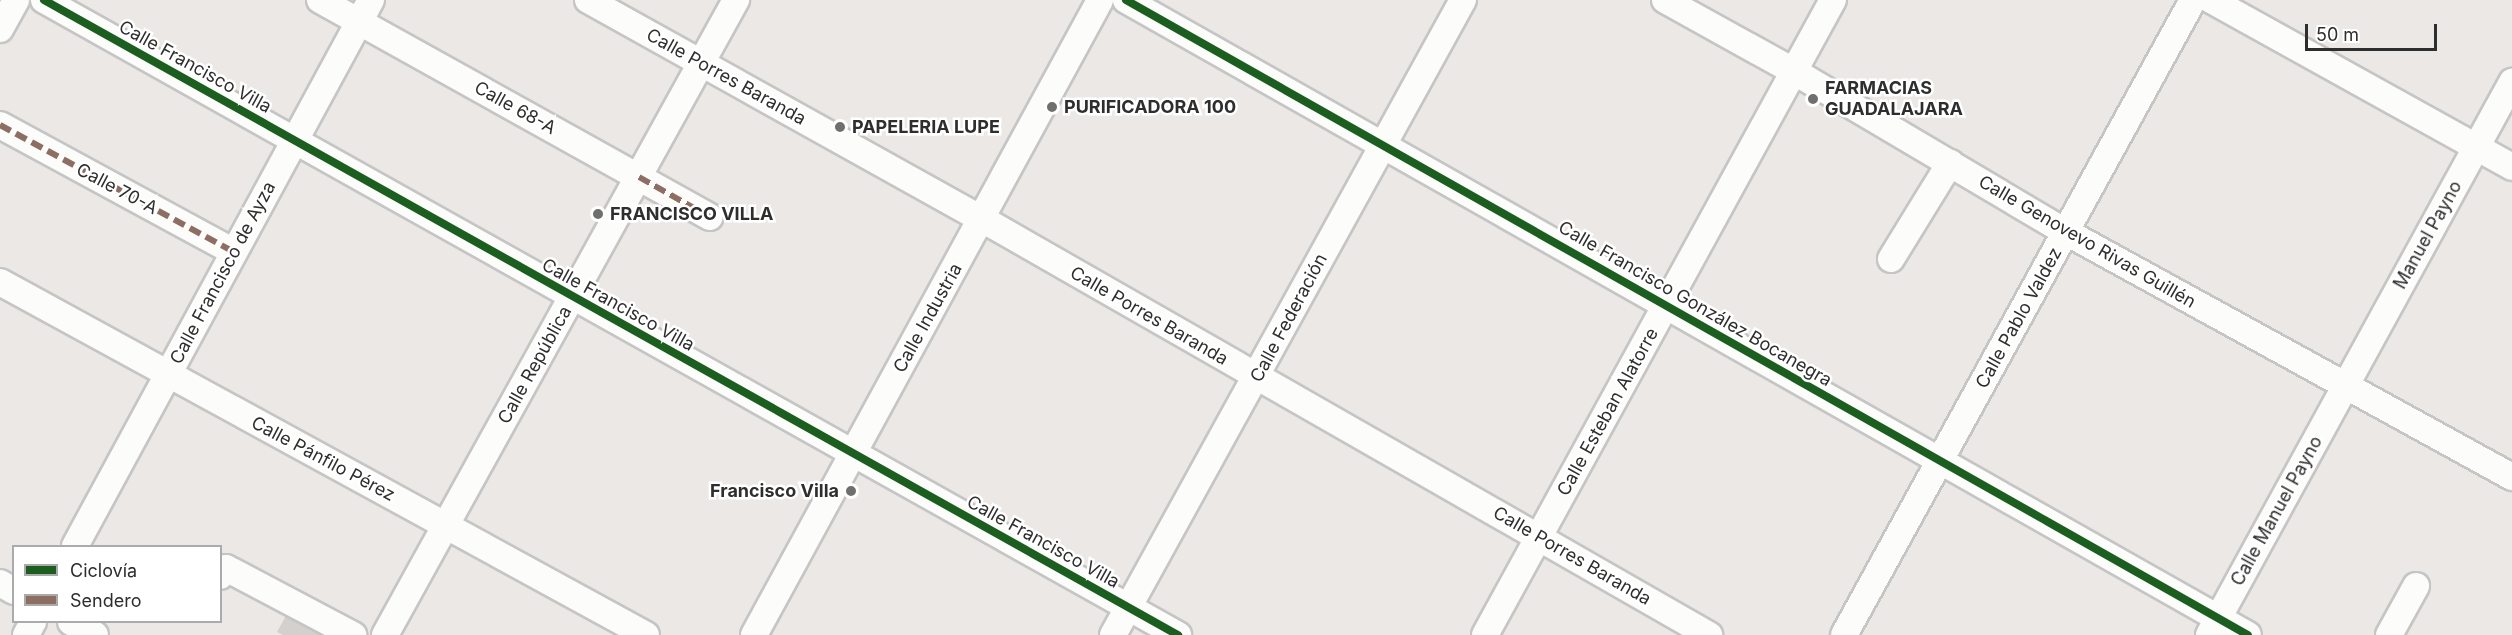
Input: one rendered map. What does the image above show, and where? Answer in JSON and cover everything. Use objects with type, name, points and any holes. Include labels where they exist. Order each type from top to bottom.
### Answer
[{"type":"street","points":[[0,29],[16,0]]},
{"type":"street","name":"Calle Francisco Villa","points":[[45,0],[1178,635]]},
{"type":"street","name":"Calle 68-A","points":[[320,0],[365,11],[639,177],[710,217]]},
{"type":"street","name":"Calle Porres Baranda","points":[[588,0],[982,219],[1709,635]]},
{"type":"street","name":"Calle República","points":[[386,635],[736,0]]},
{"type":"street","name":"Calle Industria","points":[[754,635],[1100,0]]},
{"type":"street","name":"Calle Francisco González Bocanegra","points":[[1126,0],[1667,305],[1939,463],[2213,627],[2248,635]]},
{"type":"street","name":"Calle Federación","points":[[1113,635],[1463,0]]},
{"type":"street","name":"Calle Genovevo Rivas Guillén","points":[[1665,0],[1795,72],[2066,232],[2512,477]]},
{"type":"street","name":"Calle Esteban Alatorre","points":[[1485,635],[1833,0]]},
{"type":"street","name":"Calle Pablo Valdez","points":[[1844,635],[2193,0]]},
{"type":"street","points":[[2211,0],[2512,167]]},
{"type":"street","name":"Calle Francisco de Ayza","points":[[76,545],[169,376],[293,140],[365,11]]},
{"type":"street","name":"Manuel Payno","points":[[2345,387],[2512,82]]},
{"type":"street","name":"Calle 70-A","points":[[0,126],[234,252]]},
{"type":"street","points":[[1891,260],[1950,163]]},
{"type":"street","name":"Calle Pánfilo Pérez","points":[[0,282],[646,635]]},
{"type":"street","name":"Calle Manuel Payno","points":[[2213,627],[2345,387]]},
{"type":"street","points":[[222,573],[226,568],[353,635]]},
{"type":"street","points":[[2389,635],[2416,586]]},
{"type":"street","points":[[75,623],[96,635]]},
{"type":"building","points":[[288,612],[329,635],[283,635],[277,632]]},
{"type":"marked path","points":[[0,125],[234,252]]},
{"type":"marked path","points":[[639,177],[710,217]]},
{"type":"cycle path","points":[[44,0],[1178,635]]},
{"type":"cycle path","points":[[1126,0],[2248,635]]},
{"type":"place","name":"FARMACIAS GUADALAJARA","points":[[1813,99]]},
{"type":"place","name":"PURIFICADORA 100","points":[[1052,107]]},
{"type":"place","name":"PAPELERIA LUPE","points":[[840,127]]},
{"type":"place","name":"FRANCISCO VILLA","points":[[598,214]]},
{"type":"place","name":"Francisco Villa","points":[[851,491]]}]
